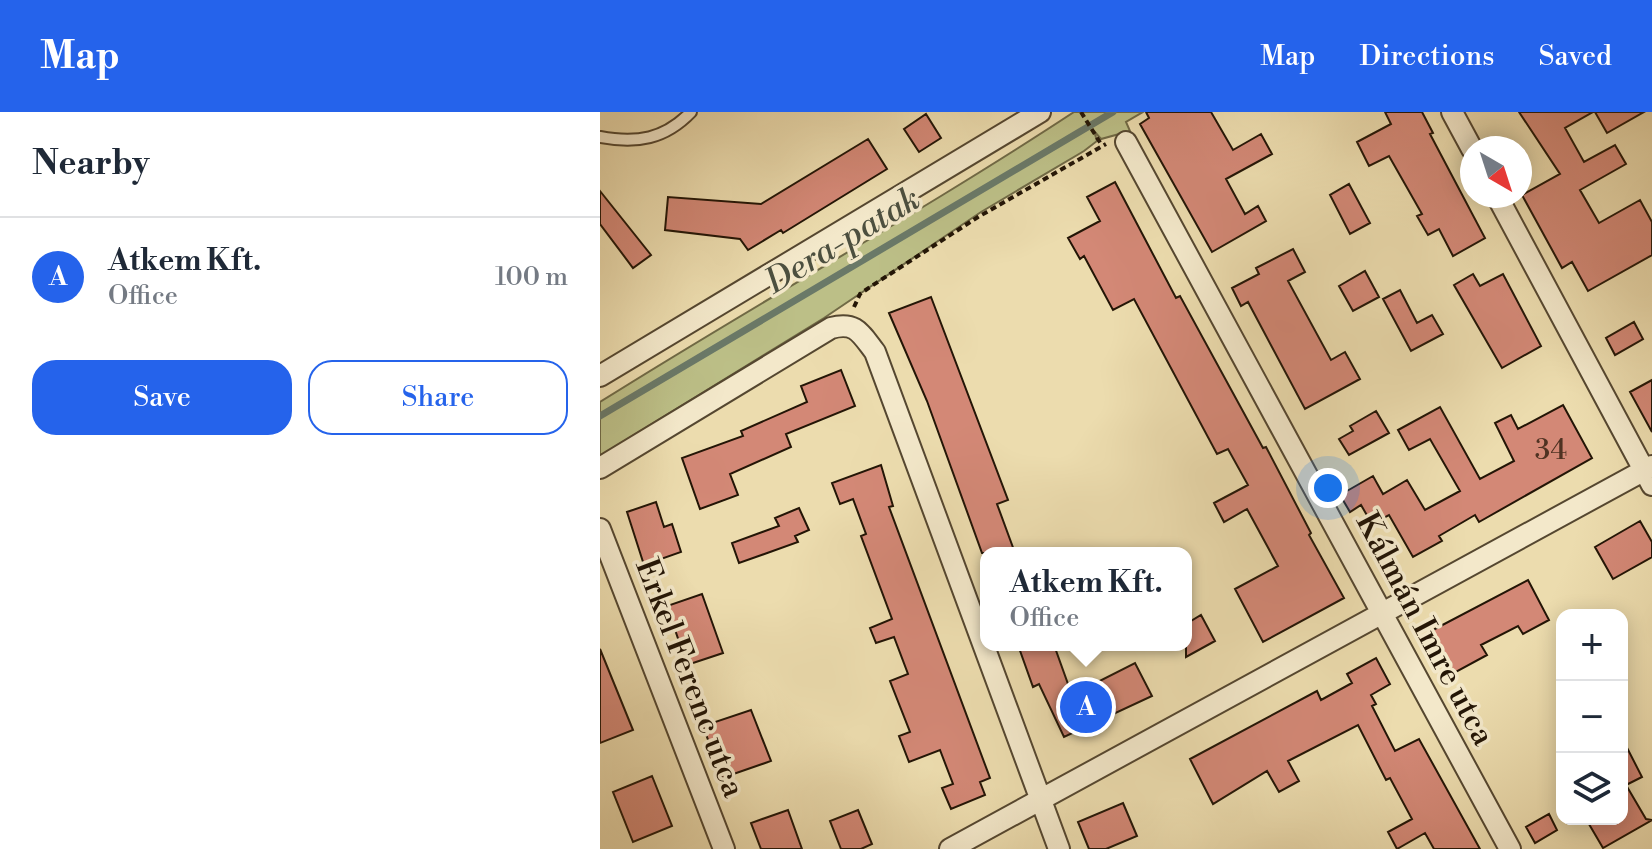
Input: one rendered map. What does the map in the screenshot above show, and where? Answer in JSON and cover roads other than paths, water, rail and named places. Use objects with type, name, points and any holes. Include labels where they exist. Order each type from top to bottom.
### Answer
[{"type":"street","points":[[600,376],[1040,112]]},
{"type":"street","points":[[1452,112],[1465,136]]},
{"type":"street","name":"Kálmán Imre utca","points":[[1126,142],[1510,849]]},
{"type":"street","points":[[950,849],[1649,474],[1504,208]]},
{"type":"street","points":[[600,468],[831,328],[846,324],[857,328],[875,352],[980,637]]},
{"type":"street","name":"Erkel Ferenc utca","points":[[600,529],[724,849]]},
{"type":"street","points":[[985,651],[1059,849]]},
{"type":"lane","points":[[600,137],[637,140],[662,136],[675,129],[691,112]]},
{"type":"waterway","name":"Dera-patak","points":[[600,416],[1113,112]]},
{"type":"place","name":"Atkem Kft.","points":[[1086,707]]}]
